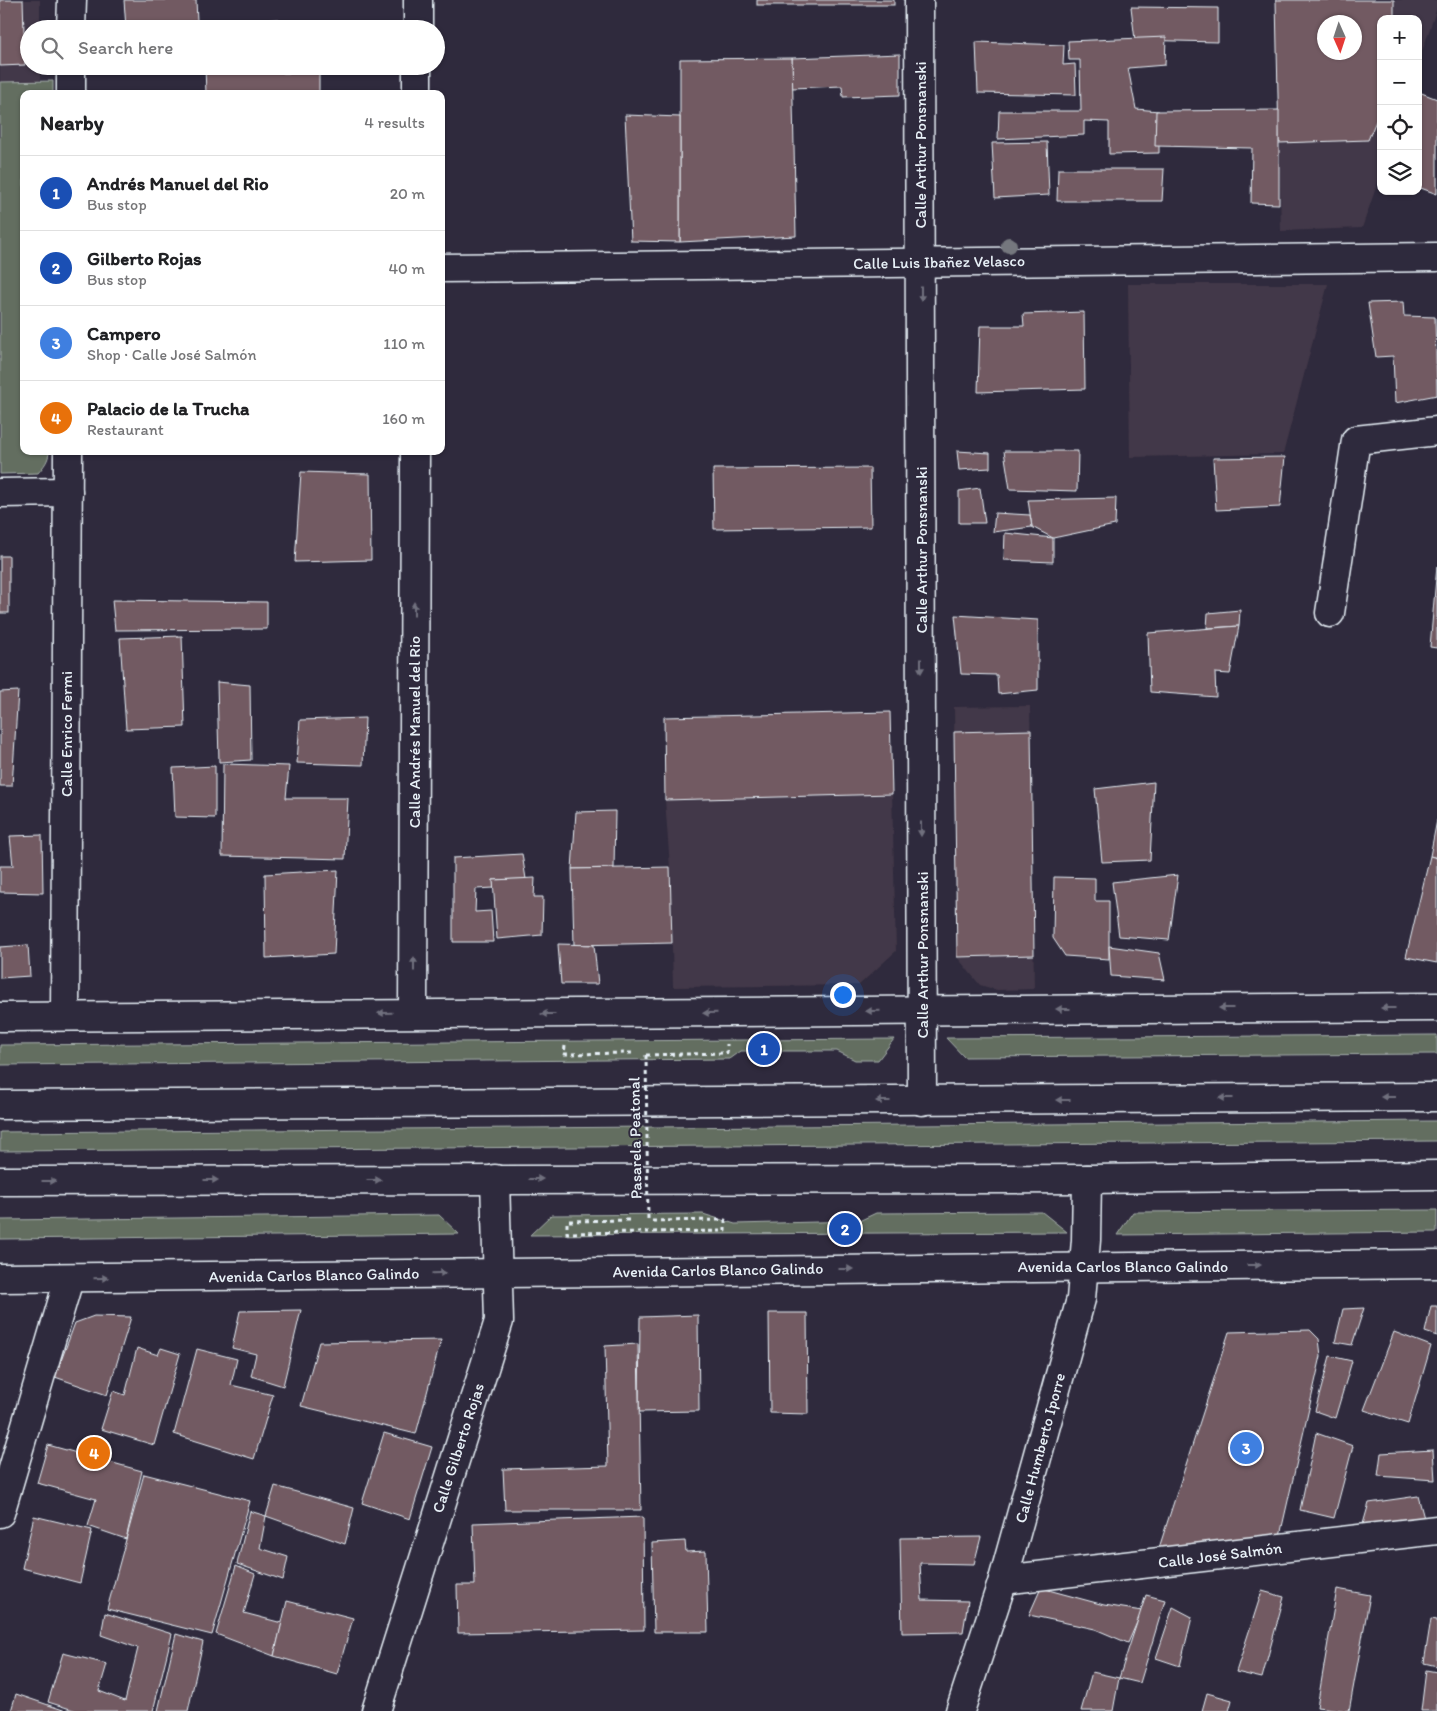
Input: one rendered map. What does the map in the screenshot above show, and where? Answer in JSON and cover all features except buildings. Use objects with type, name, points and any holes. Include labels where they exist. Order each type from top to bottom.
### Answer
[{"type":"main road","points":[[71,20],[72,0]]},
{"type":"main road","points":[[418,0],[418,20]]},
{"type":"main road","name":"Calle Arthur Ponsnanski","points":[[919,0],[922,1101]]},
{"type":"main road","points":[[71,75],[71,90]]},
{"type":"main road","points":[[417,75],[417,90]]},
{"type":"main road","name":"Calle Luis Ibañez Velasco","points":[[445,268],[1437,257]]},
{"type":"main road","points":[[1330,614],[1356,440],[1437,431]]},
{"type":"main road","name":"Calle Enrico Fermi","points":[[65,1016],[68,455]]},
{"type":"main road","name":"Calle Andrés Manuel del Rio","points":[[413,1013],[415,455]]},
{"type":"main road","points":[[0,493],[68,492]]},
{"type":"main road","points":[[0,1017],[1437,1007]]},
{"type":"main road","points":[[0,1106],[1437,1097]]},
{"type":"main road","points":[[0,1181],[1087,1179],[1437,1175]]},
{"type":"main road","name":"Calle Gilberto Rojas","points":[[376,1711],[499,1321],[495,1179]]},
{"type":"main road","name":"Calle Humberto Iporre","points":[[960,1711],[1003,1580],[1081,1299],[1087,1179]]},
{"type":"main road","name":"Avenida Carlos Blanco Galindo","points":[[0,1278],[1437,1264]]},
{"type":"main road","points":[[0,1513],[69,1278]]},
{"type":"main road","name":"Calle José Salmón","points":[[1003,1580],[1437,1530]]},
{"type":"path","name":"Pasarela Peatonal","points":[[629,1220],[567,1221],[567,1233],[725,1231],[725,1220],[648,1221],[646,1055],[727,1053],[727,1043],[718,1043]]},
{"type":"path","points":[[574,1046],[564,1046],[564,1054],[632,1053]]},
{"type":"shaded area","points":[[0,0],[40,0],[40,20],[20,20],[20,75],[40,75],[40,81],[0,82]]},
{"type":"shaded area","points":[[1276,0],[1437,0],[1437,8],[1422,51],[1422,15],[1377,15],[1377,185],[1362,228],[1281,231]]},
{"type":"shaded area","points":[[1128,284],[1328,284],[1283,454],[1130,457]]},
{"type":"shaded area","points":[[1030,706],[1034,989],[997,990],[980,985],[957,957],[954,707]]},
{"type":"shaded area","points":[[890,712],[896,951],[859,985],[673,987],[670,867],[665,800],[664,717]]},
{"type":"green space","points":[[53,81],[53,90],[20,90],[20,455],[49,455],[46,463],[38,473],[0,474],[0,82]]},
{"type":"green space","points":[[1437,1035],[1437,1054],[964,1057],[946,1038]]},
{"type":"green space","points":[[894,1039],[878,1060],[855,1060],[837,1051],[740,1051],[729,1059],[0,1065],[0,1045]]},
{"type":"green space","points":[[1437,1121],[1437,1141],[0,1151],[0,1132]]},
{"type":"green space","points":[[1437,1210],[1437,1232],[1117,1235],[1133,1212]]},
{"type":"green space","points":[[1042,1212],[1067,1232],[530,1235],[551,1215],[703,1214],[735,1224],[859,1221],[876,1213]]},
{"type":"green space","points":[[439,1215],[459,1234],[0,1239],[0,1220]]},
{"type":"place","name":"Andrés Manuel del Rio","points":[[764,1049]]},
{"type":"place","name":"Gilberto Rojas","points":[[845,1229]]},
{"type":"place","name":"Campero","points":[[1246,1448]]},
{"type":"place","name":"Palacio de la Trucha","points":[[94,1453]]}]
